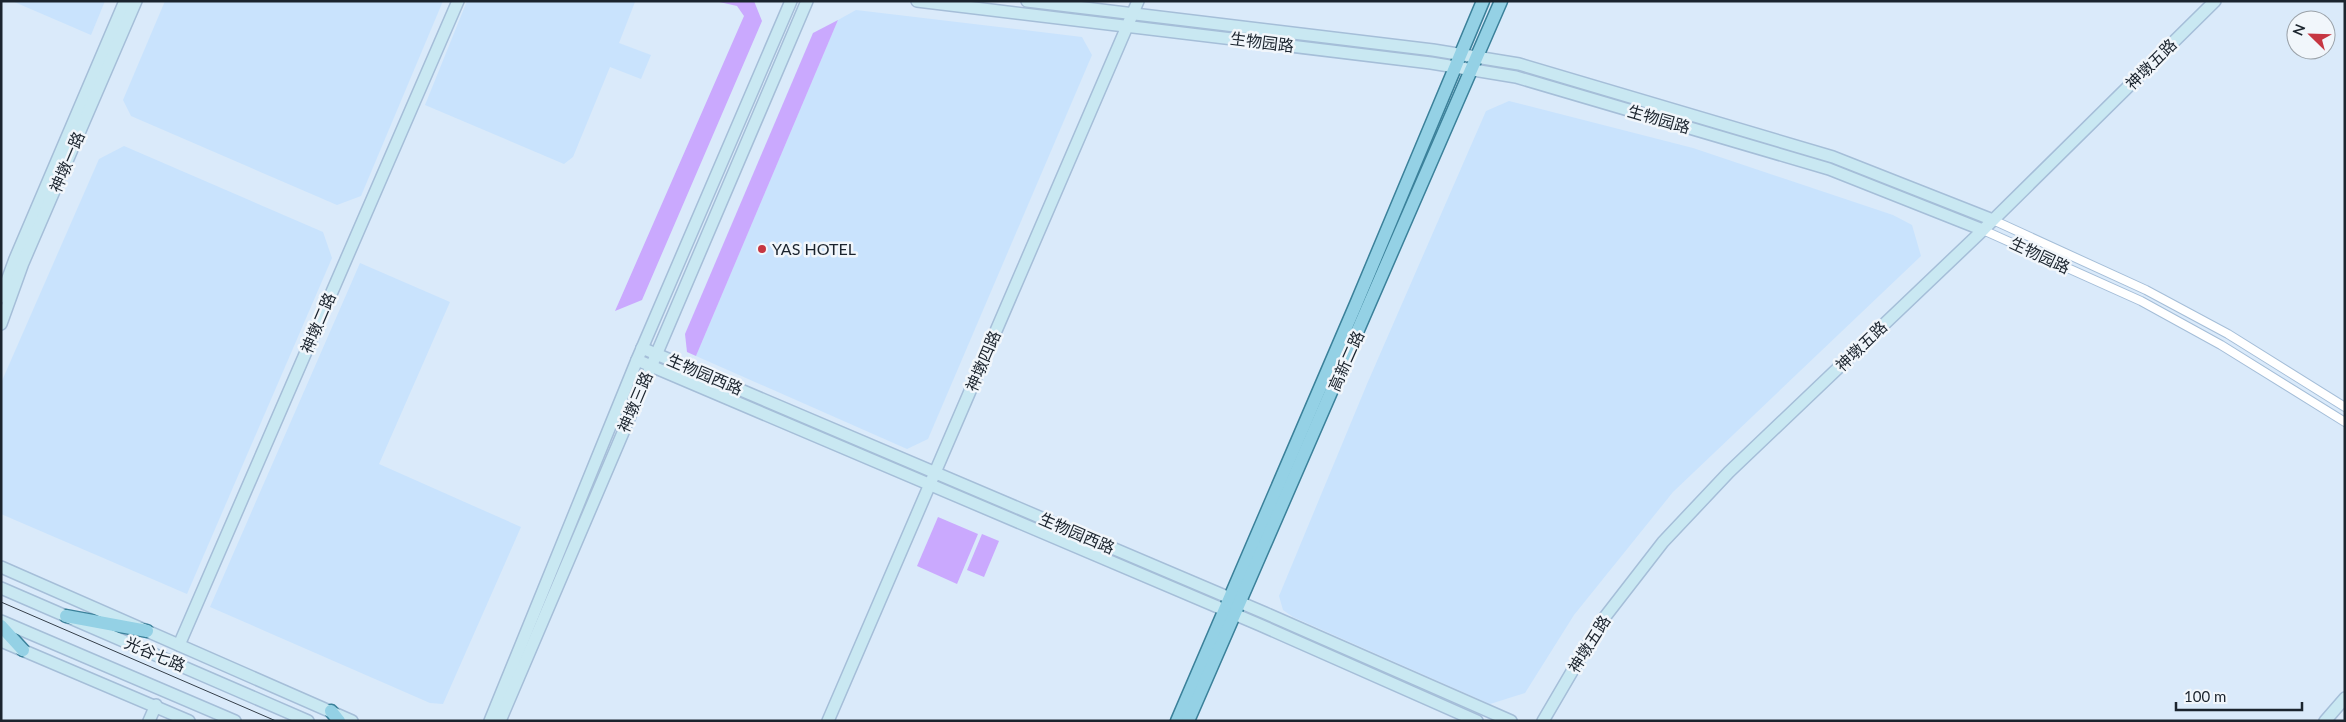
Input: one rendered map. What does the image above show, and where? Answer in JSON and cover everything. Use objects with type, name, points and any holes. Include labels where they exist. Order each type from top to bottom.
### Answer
[{"type":"main road","name":"高新二路","points":[[1235,600],[1483,1]]},
{"type":"main road","name":"高新二路","points":[[1177,721],[1235,600],[1402,232],[1472,64],[1501,1]]},
{"type":"main road","name":"高新二路","points":[[1188,721],[1229,613]]},
{"type":"main road","points":[[66,616],[148,631]]},
{"type":"main road","points":[[1,626],[23,650]]},
{"type":"street","name":"神墩一路","points":[[1,297],[15,259],[124,1]]},
{"type":"street","name":"神墩一路","points":[[1,324],[23,263],[136,1]]},
{"type":"street","name":"神墩二路","points":[[179,645],[458,1]]},
{"type":"street","name":"神墩三路","points":[[490,721],[642,348],[791,1]]},
{"type":"street","name":"神墩三路","points":[[500,721],[807,1]]},
{"type":"street","name":"生物园路","points":[[917,1],[1127,26],[1458,61]]},
{"type":"street","name":"生物园路","points":[[1027,1],[1132,14],[1458,61],[1829,169],[1983,230],[2141,301],[2222,345],[2345,422]]},
{"type":"street","name":"神墩四路","points":[[828,721],[1138,1]]},
{"type":"street","name":"神墩五路","points":[[1543,721],[1601,622],[1663,542],[1729,472],[1983,230],[2215,1]]},
{"type":"street","name":"生物园路","points":[[1472,64],[1519,64],[1833,157],[1993,220],[2146,290],[2228,334],[2345,407]]},
{"type":"street","name":"生物园西路","points":[[642,348],[1235,600],[1511,721]]},
{"type":"street","name":"生物园西路","points":[[637,360],[931,484],[1478,721]]},
{"type":"street","points":[[1,567],[335,716],[352,721]]},
{"type":"street","name":"光谷七路","points":[[1,588],[308,721]]},
{"type":"street","name":"光谷七路","points":[[1,621],[236,721]]},
{"type":"street","points":[[1,641],[190,721]]},
{"type":"street","points":[[2325,721],[2345,698]]},
{"type":"street","points":[[149,721],[156,705]]},
{"type":"shaded area","points":[[12,1],[105,1],[91,35]]},
{"type":"shaded area","points":[[165,1],[443,1],[361,196],[337,205],[131,116],[123,100]]},
{"type":"shaded area","points":[[467,1],[633,1],[635,2],[619,43],[651,55],[641,79],[610,67],[573,157],[564,164],[425,105]]},
{"type":"shaded area","points":[[715,1],[754,1],[762,21],[642,300],[615,311],[744,16],[737,6]]},
{"type":"shaded area","points":[[856,10],[1082,37],[1092,55],[928,439],[907,449],[696,356],[838,20]]},
{"type":"shaded area","points":[[838,20],[696,356],[687,352],[685,334],[813,33]]},
{"type":"shaded area","points":[[1509,101],[1693,148],[1893,215],[1912,225],[1921,256],[1673,492],[1574,615],[1525,693],[1490,704],[1293,617],[1283,610],[1279,596],[1367,384],[1486,111]]},
{"type":"shaded area","points":[[124,146],[323,232],[332,258],[187,594],[1,514],[1,383],[99,159]]},
{"type":"shaded area","points":[[360,263],[450,302],[379,464],[521,527],[443,704],[430,703],[210,607]]},
{"type":"shaded area","points":[[938,517],[978,534],[957,584],[917,566]]},
{"type":"shaded area","points":[[982,534],[999,541],[984,577],[967,570]]},
{"type":"tram line","points":[[1,602],[276,721]]},
{"type":"place","name":"YAS HOTEL","points":[[762,249]]}]
